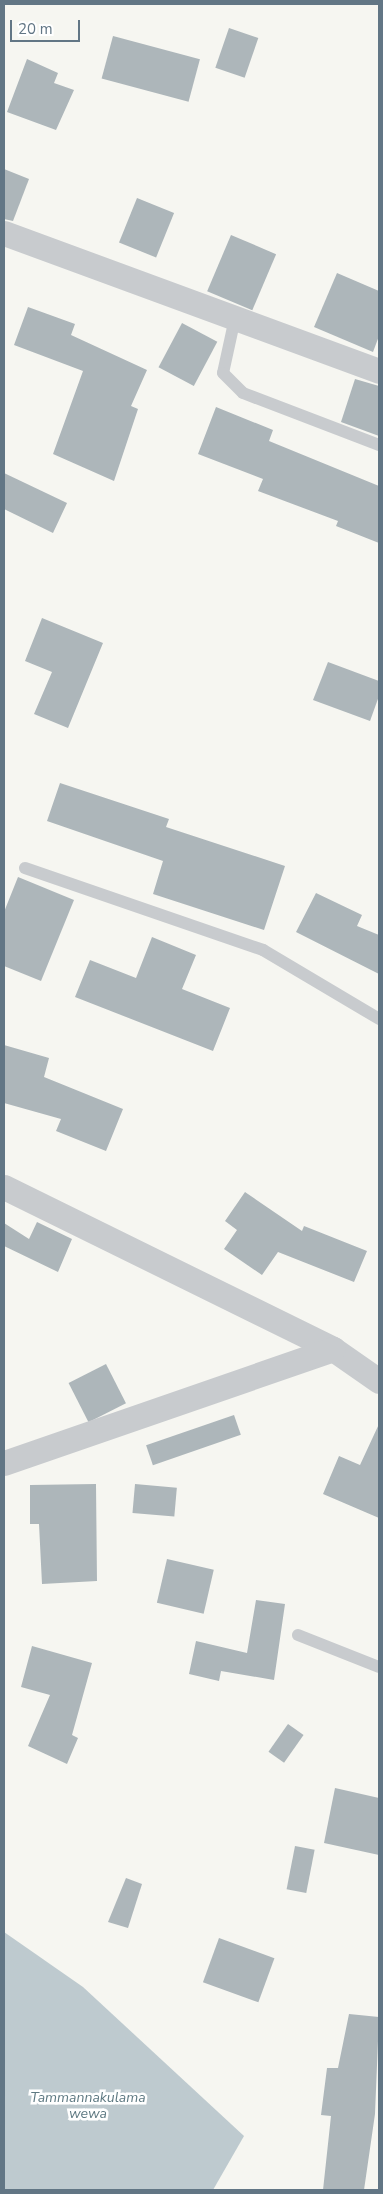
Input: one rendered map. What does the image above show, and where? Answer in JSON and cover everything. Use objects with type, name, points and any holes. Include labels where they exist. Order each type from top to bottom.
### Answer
[{"type":"street","points":[[4,233],[379,371]]},
{"type":"street","points":[[4,1187],[333,1349],[379,1381]]},
{"type":"street","points":[[4,1463],[333,1349]]},
{"type":"lane","points":[[235,318],[223,373],[243,393],[379,445]]},
{"type":"lane","points":[[24,868],[263,950],[379,1019]]},
{"type":"lane","points":[[298,1635],[379,1667]]},
{"type":"water","name":"Tammannakulama wewa","points":[[4,1932],[83,1987],[244,2136],[213,2190],[4,2190]]},
{"type":"building","points":[[229,28],[258,38],[245,78],[215,68]]},
{"type":"building","points":[[113,36],[200,59],[189,102],[102,79]]},
{"type":"building","points":[[27,59],[58,73],[54,83],[74,90],[56,130],[7,112]]},
{"type":"building","points":[[4,169],[29,179],[13,221],[4,219]]},
{"type":"building","points":[[137,198],[174,213],[156,257],[119,243]]},
{"type":"building","points":[[231,235],[276,254],[252,310],[207,291]]},
{"type":"building","points":[[337,273],[379,291],[379,336],[373,352],[314,327]]},
{"type":"building","points":[[28,307],[75,324],[71,335],[147,370],[131,406],[138,409],[114,481],[53,454],[83,371],[14,345]]},
{"type":"building","points":[[182,323],[217,342],[194,386],[159,367]]},
{"type":"building","points":[[355,379],[379,386],[379,436],[341,422]]},
{"type":"building","points":[[216,407],[273,430],[269,441],[379,486],[379,543],[336,526],[338,521],[258,491],[263,479],[198,454]]},
{"type":"building","points":[[4,473],[67,503],[53,533],[4,509]]},
{"type":"building","points":[[42,618],[103,643],[68,728],[34,714],[52,672],[25,661]]},
{"type":"building","points":[[328,662],[379,681],[379,696],[370,721],[313,700]]},
{"type":"building","points":[[60,783],[169,819],[166,827],[285,866],[264,930],[153,894],[163,861],[47,821]]},
{"type":"building","points":[[18,877],[74,900],[41,981],[4,966],[4,912]]},
{"type":"building","points":[[316,893],[362,915],[357,926],[379,935],[379,974],[296,932]]},
{"type":"building","points":[[152,937],[196,955],[182,989],[230,1008],[213,1051],[75,997],[90,960],[136,978]]},
{"type":"building","points":[[4,1045],[49,1058],[44,1077],[123,1109],[106,1151],[56,1131],[61,1119],[4,1103]]},
{"type":"building","points":[[245,1192],[302,1231],[304,1226],[367,1251],[354,1282],[278,1252],[262,1275],[224,1249],[237,1230],[225,1221]]},
{"type":"building","points":[[37,1222],[72,1239],[58,1272],[4,1246],[4,1223],[29,1239]]},
{"type":"building","points":[[106,1364],[126,1403],[89,1422],[69,1383]]},
{"type":"building","points":[[234,1415],[241,1435],[153,1465],[146,1445]]},
{"type":"building","points":[[379,1424],[379,1518],[323,1494],[339,1456],[360,1465]]},
{"type":"building","points":[[96,1484],[97,1581],[42,1584],[39,1524],[30,1524],[30,1485]]},
{"type":"building","points":[[135,1484],[177,1488],[174,1517],[132,1513]]},
{"type":"building","points":[[167,1559],[214,1570],[204,1614],[157,1603]]},
{"type":"building","points":[[256,1600],[285,1604],[274,1680],[221,1671],[219,1681],[189,1674],[196,1641],[247,1653]]},
{"type":"building","points":[[32,1646],[92,1663],[72,1735],[78,1738],[67,1764],[28,1746],[50,1695],[21,1687]]},
{"type":"building","points":[[288,1724],[304,1735],[284,1763],[268,1752]]},
{"type":"building","points":[[335,1788],[379,1798],[379,1855],[324,1843]]},
{"type":"building","points":[[295,1846],[315,1850],[306,1893],[287,1889]]},
{"type":"building","points":[[126,1878],[142,1884],[128,1928],[108,1922]]},
{"type":"building","points":[[219,1938],[274,1958],[258,2002],[203,1982]]},
{"type":"building","points":[[349,2014],[379,2017],[375,2114],[364,2190],[323,2190],[331,2116],[321,2115],[327,2068],[338,2068]]}]
